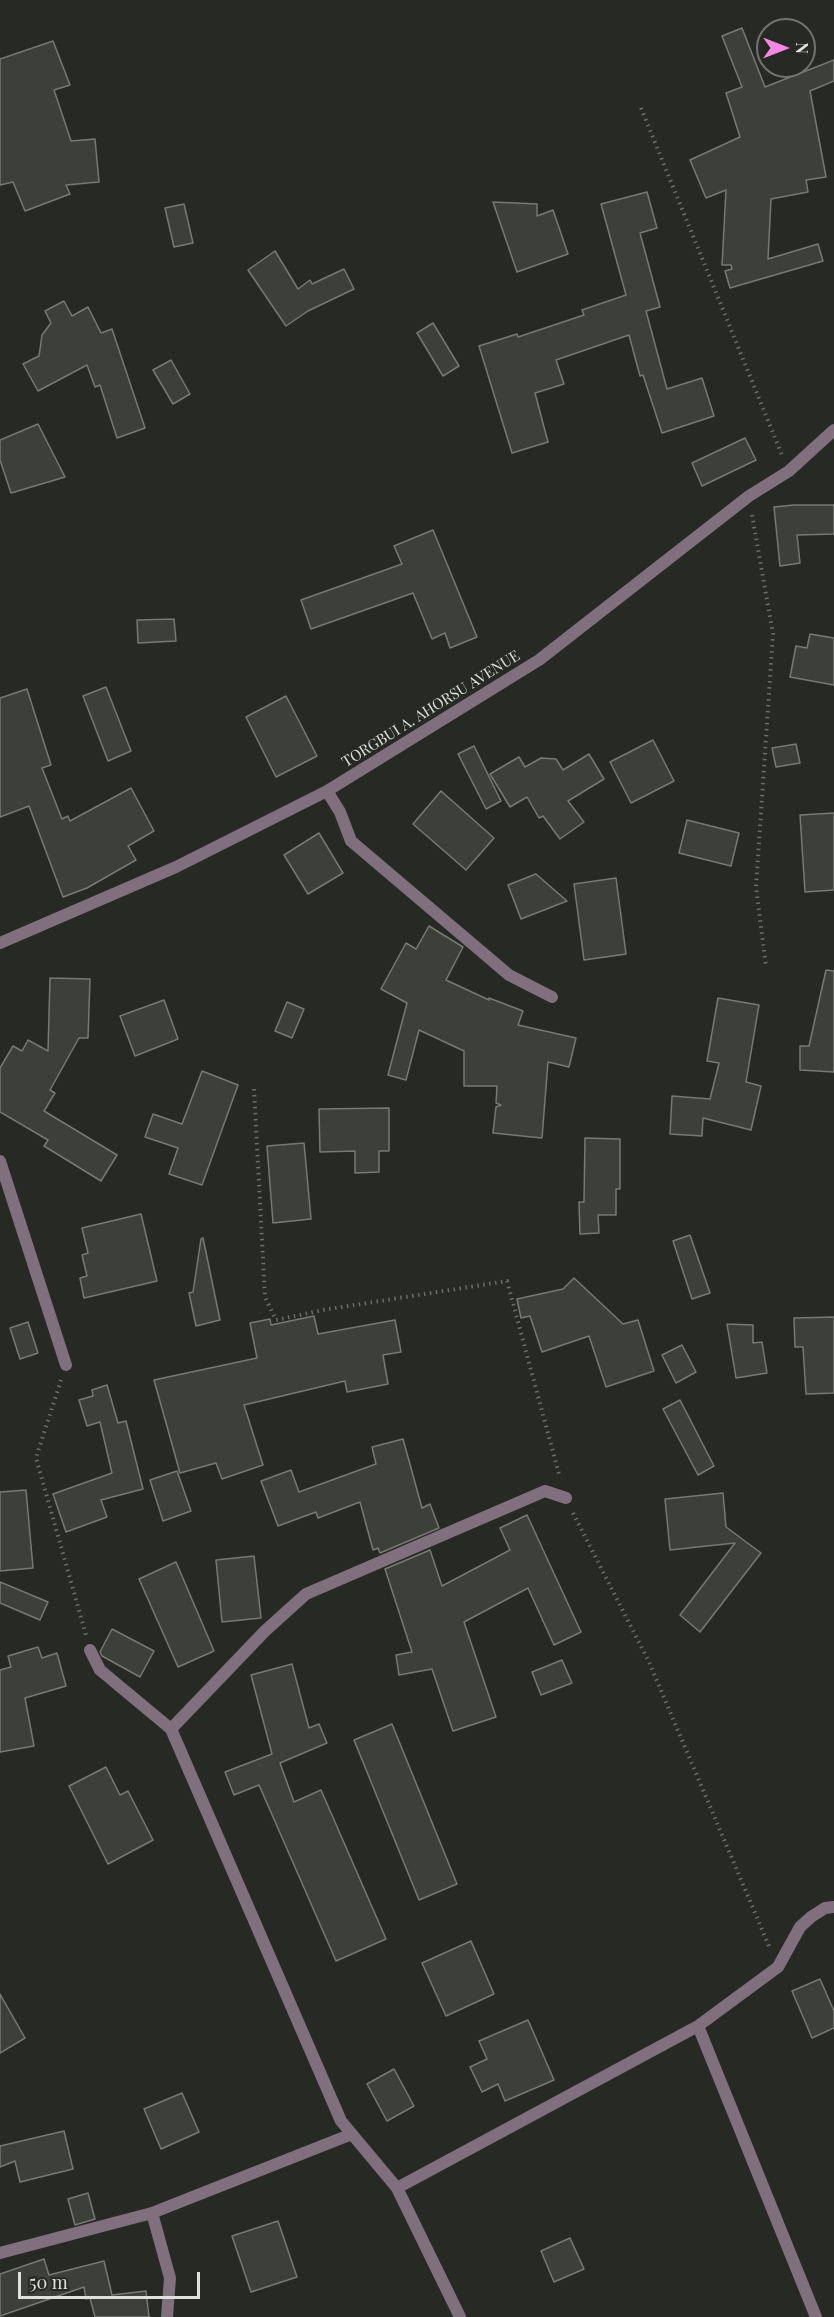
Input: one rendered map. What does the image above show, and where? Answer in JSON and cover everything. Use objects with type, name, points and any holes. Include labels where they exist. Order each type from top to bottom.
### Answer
[{"type":"street","name":"TORGBUI A. AHORSU AVENUE","points":[[0,943],[176,867],[327,791],[539,660],[749,496],[789,471],[834,430]]},
{"type":"street","points":[[327,791],[340,812],[351,841],[509,975],[552,997]]},
{"type":"street","points":[[0,1161],[66,1365]]},
{"type":"street","points":[[171,1729],[265,1631],[306,1594],[545,1491],[566,1498]]},
{"type":"street","points":[[90,1650],[100,1670],[171,1729],[341,2121],[397,2188],[460,2317]]},
{"type":"street","points":[[397,2188],[698,2026],[778,1967],[800,1927],[825,1908],[834,1907]]},
{"type":"street","points":[[698,2026],[816,2317]]},
{"type":"street","points":[[0,2253],[152,2213],[352,2134]]},
{"type":"street","points":[[152,2213],[170,2278],[167,2317]]},
{"type":"path","points":[[641,108],[789,471]]},
{"type":"path","points":[[749,496],[773,634],[756,887],[766,966]]},
{"type":"path","points":[[66,1365],[36,1458],[90,1650]]},
{"type":"building","points":[[742,28],[756,64],[756,78],[761,78],[765,87],[788,78],[816,78],[816,67],[834,60],[834,81],[810,91],[826,177],[806,180],[808,192],[771,199],[768,259],[818,244],[823,261],[730,288],[725,271],[732,269],[731,265],[722,265],[726,190],[706,198],[690,160],[740,137],[726,93],[742,87],[722,36]]},
{"type":"building","points":[[53,41],[70,85],[54,90],[71,141],[95,139],[99,182],[66,185],[70,194],[25,211],[13,182],[0,185],[0,59]]},
{"type":"building","points":[[647,192],[657,228],[640,233],[660,307],[646,311],[667,389],[702,378],[714,416],[662,433],[643,375],[640,376],[629,335],[556,360],[564,384],[535,393],[548,442],[512,453],[479,346],[517,334],[518,337],[584,315],[582,310],[626,295],[601,204]]},
{"type":"building","points":[[493,202],[537,204],[537,216],[553,210],[568,254],[517,272]]},
{"type":"building","points":[[184,204],[193,243],[174,247],[165,208]]},
{"type":"building","points":[[275,251],[298,289],[310,280],[312,284],[344,269],[354,289],[308,311],[286,326],[248,270]]},
{"type":"building","points":[[64,301],[72,316],[88,307],[101,333],[112,329],[145,428],[117,438],[100,385],[95,387],[87,365],[38,391],[23,364],[39,356],[42,335],[51,323],[45,311]]},
{"type":"building","points":[[433,323],[459,366],[443,376],[417,333]]},
{"type":"building","points":[[171,360],[190,394],[173,404],[153,370]]},
{"type":"building","points":[[38,424],[65,477],[11,493],[0,460],[0,440]]},
{"type":"building","points":[[745,438],[756,460],[702,486],[692,463]]},
{"type":"building","points":[[834,505],[834,534],[797,535],[800,563],[780,566],[774,507]]},
{"type":"building","points":[[433,530],[477,637],[450,648],[445,633],[432,639],[413,593],[311,629],[301,600],[402,564],[394,546]]},
{"type":"building","points":[[174,619],[176,641],[138,643],[137,620]]},
{"type":"building","points":[[810,634],[834,638],[834,685],[790,677],[796,646],[807,648]]},
{"type":"building","points":[[106,687],[131,751],[108,761],[83,696]]},
{"type":"building","points":[[27,689],[51,765],[42,768],[62,819],[68,816],[70,821],[131,788],[154,831],[128,846],[136,860],[87,888],[63,897],[29,806],[0,817],[0,698]]},
{"type":"building","points":[[286,696],[317,756],[276,777],[246,717]]},
{"type":"building","points":[[653,740],[674,781],[631,803],[610,762]]},
{"type":"building","points":[[796,744],[800,763],[776,767],[772,748]]},
{"type":"building","points":[[474,746],[501,801],[486,809],[458,754]]},
{"type":"building","points":[[589,754],[604,779],[568,801],[584,822],[560,839],[543,816],[539,818],[527,797],[510,807],[490,774],[519,757],[525,767],[541,758],[556,759],[563,770]]},
{"type":"building","points":[[441,791],[494,838],[466,870],[413,824]]},
{"type":"building","points":[[834,813],[834,890],[805,892],[800,815]]},
{"type":"building","points":[[687,820],[739,833],[731,866],[679,853]]},
{"type":"building","points":[[319,833],[343,873],[308,894],[284,855]]},
{"type":"building","points":[[536,874],[567,901],[521,919],[508,885]]},
{"type":"building","points":[[616,878],[626,954],[584,960],[574,884]]},
{"type":"building","points":[[429,926],[463,947],[446,980],[489,1000],[489,998],[523,1011],[518,1025],[576,1038],[569,1067],[548,1062],[542,1138],[493,1133],[496,1107],[501,1105],[496,1103],[497,1086],[464,1086],[464,1051],[419,1030],[406,1080],[388,1075],[407,1003],[381,989],[406,943],[416,949]]},
{"type":"building","points":[[826,970],[834,971],[834,1072],[800,1070],[800,1046],[809,1046]]},
{"type":"building","points":[[50,978],[90,979],[88,1038],[79,1038],[50,1090],[55,1093],[44,1111],[117,1155],[101,1181],[44,1146],[48,1140],[0,1112],[0,1068],[13,1046],[22,1051],[28,1040],[48,1051]]},
{"type":"building","points":[[718,998],[759,1005],[746,1082],[761,1086],[751,1130],[703,1118],[702,1136],[670,1134],[672,1096],[710,1099],[719,1063],[707,1061]]},
{"type":"building","points":[[164,1000],[178,1039],[135,1056],[120,1016]]},
{"type":"building","points":[[287,1002],[304,1009],[292,1038],[275,1031]]},
{"type":"building","points":[[202,1071],[238,1085],[202,1185],[169,1174],[178,1148],[145,1137],[153,1114],[182,1124]]},
{"type":"building","points":[[389,1108],[389,1151],[379,1151],[379,1172],[355,1173],[355,1151],[320,1152],[319,1109]]},
{"type":"building","points":[[585,1138],[620,1139],[620,1189],[616,1189],[616,1215],[598,1215],[599,1233],[580,1234],[579,1202],[584,1202]]},
{"type":"building","points":[[304,1143],[311,1219],[273,1223],[267,1146]]},
{"type":"building","points":[[141,1214],[157,1281],[84,1298],[80,1278],[87,1276],[82,1255],[88,1253],[82,1228]]},
{"type":"building","points":[[690,1235],[710,1293],[692,1299],[673,1241]]},
{"type":"building","points":[[203,1238],[220,1320],[196,1326],[189,1293],[193,1292]]},
{"type":"building","points":[[574,1278],[623,1324],[638,1320],[654,1371],[606,1387],[589,1336],[542,1352],[530,1316],[521,1318],[517,1299],[563,1289]]},
{"type":"building","points":[[314,1316],[318,1334],[395,1320],[401,1352],[383,1355],[388,1384],[347,1392],[345,1381],[244,1405],[263,1465],[222,1479],[216,1463],[180,1473],[154,1380],[257,1358],[250,1323],[270,1319],[271,1325]]},
{"type":"building","points":[[834,1317],[834,1393],[806,1394],[803,1347],[795,1347],[794,1318]]},
{"type":"building","points":[[28,1322],[38,1353],[20,1359],[10,1328]]},
{"type":"building","points":[[727,1324],[753,1325],[753,1343],[762,1342],[767,1373],[736,1378]]},
{"type":"building","points":[[682,1345],[696,1372],[676,1383],[662,1355]]},
{"type":"building","points":[[107,1385],[118,1423],[126,1421],[143,1489],[101,1500],[107,1517],[66,1532],[53,1494],[112,1473],[100,1422],[87,1426],[79,1400],[93,1396],[92,1390]]},
{"type":"building","points":[[680,1400],[714,1466],[698,1475],[663,1409]]},
{"type":"building","points":[[403,1439],[422,1508],[430,1504],[439,1528],[380,1553],[378,1548],[373,1550],[360,1502],[318,1518],[316,1512],[278,1526],[261,1481],[291,1470],[299,1492],[376,1464],[372,1447]]},
{"type":"building","points":[[177,1471],[191,1511],[163,1521],[150,1480]]},
{"type":"building","points":[[26,1490],[33,1568],[0,1571],[0,1492]]},
{"type":"building","points":[[723,1493],[726,1527],[761,1553],[700,1632],[680,1615],[735,1543],[670,1550],[665,1499]]},
{"type":"building","points":[[527,1515],[581,1632],[554,1645],[528,1588],[464,1622],[496,1717],[453,1731],[432,1669],[399,1675],[396,1655],[412,1652],[385,1569],[430,1550],[442,1586],[510,1550],[500,1528]]},
{"type":"building","points":[[254,1556],[261,1618],[222,1622],[216,1560]]},
{"type":"building","points":[[176,1562],[214,1651],[178,1667],[139,1579]]},
{"type":"building","points":[[0,1582],[48,1602],[40,1620],[0,1603]]},
{"type":"building","points":[[112,1629],[154,1651],[140,1677],[102,1656],[100,1652]]},
{"type":"building","points":[[38,1647],[42,1658],[57,1653],[66,1686],[25,1698],[34,1746],[0,1752],[0,1670],[11,1667],[8,1656]]},
{"type":"building","points":[[562,1660],[572,1683],[541,1695],[532,1672]]},
{"type":"building","points":[[292,1664],[309,1728],[319,1724],[327,1743],[280,1763],[294,1802],[321,1790],[386,1939],[336,1961],[259,1785],[234,1795],[225,1772],[272,1754],[251,1675]]},
{"type":"building","points":[[392,1724],[457,1884],[419,1900],[354,1740]]},
{"type":"building","points":[[106,1767],[120,1795],[128,1791],[153,1840],[108,1864],[69,1786]]},
{"type":"building","points":[[471,1941],[494,1994],[446,2016],[422,1963]]},
{"type":"building","points":[[820,1979],[834,2011],[834,2028],[812,2038],[792,1991]]},
{"type":"building","points":[[0,1994],[25,2038],[0,2053]]},
{"type":"building","points":[[528,2020],[554,2080],[505,2101],[498,2084],[482,2092],[470,2067],[487,2059],[479,2041]]},
{"type":"building","points":[[394,2069],[414,2106],[387,2121],[367,2084]]},
{"type":"building","points":[[182,2093],[199,2132],[161,2149],[144,2109]]},
{"type":"building","points":[[64,2131],[73,2169],[20,2182],[15,2161],[0,2167],[0,2146]]},
{"type":"building","points":[[88,2193],[95,2219],[75,2225],[68,2199]]},
{"type":"building","points":[[278,2221],[297,2277],[251,2292],[232,2236]]},
{"type":"building","points":[[570,2238],[584,2269],[554,2282],[541,2251]]},
{"type":"building","points":[[44,2259],[49,2275],[104,2261],[112,2295],[146,2291],[149,2317],[95,2317],[90,2298],[86,2299],[84,2287],[0,2316],[0,2274]]}]
